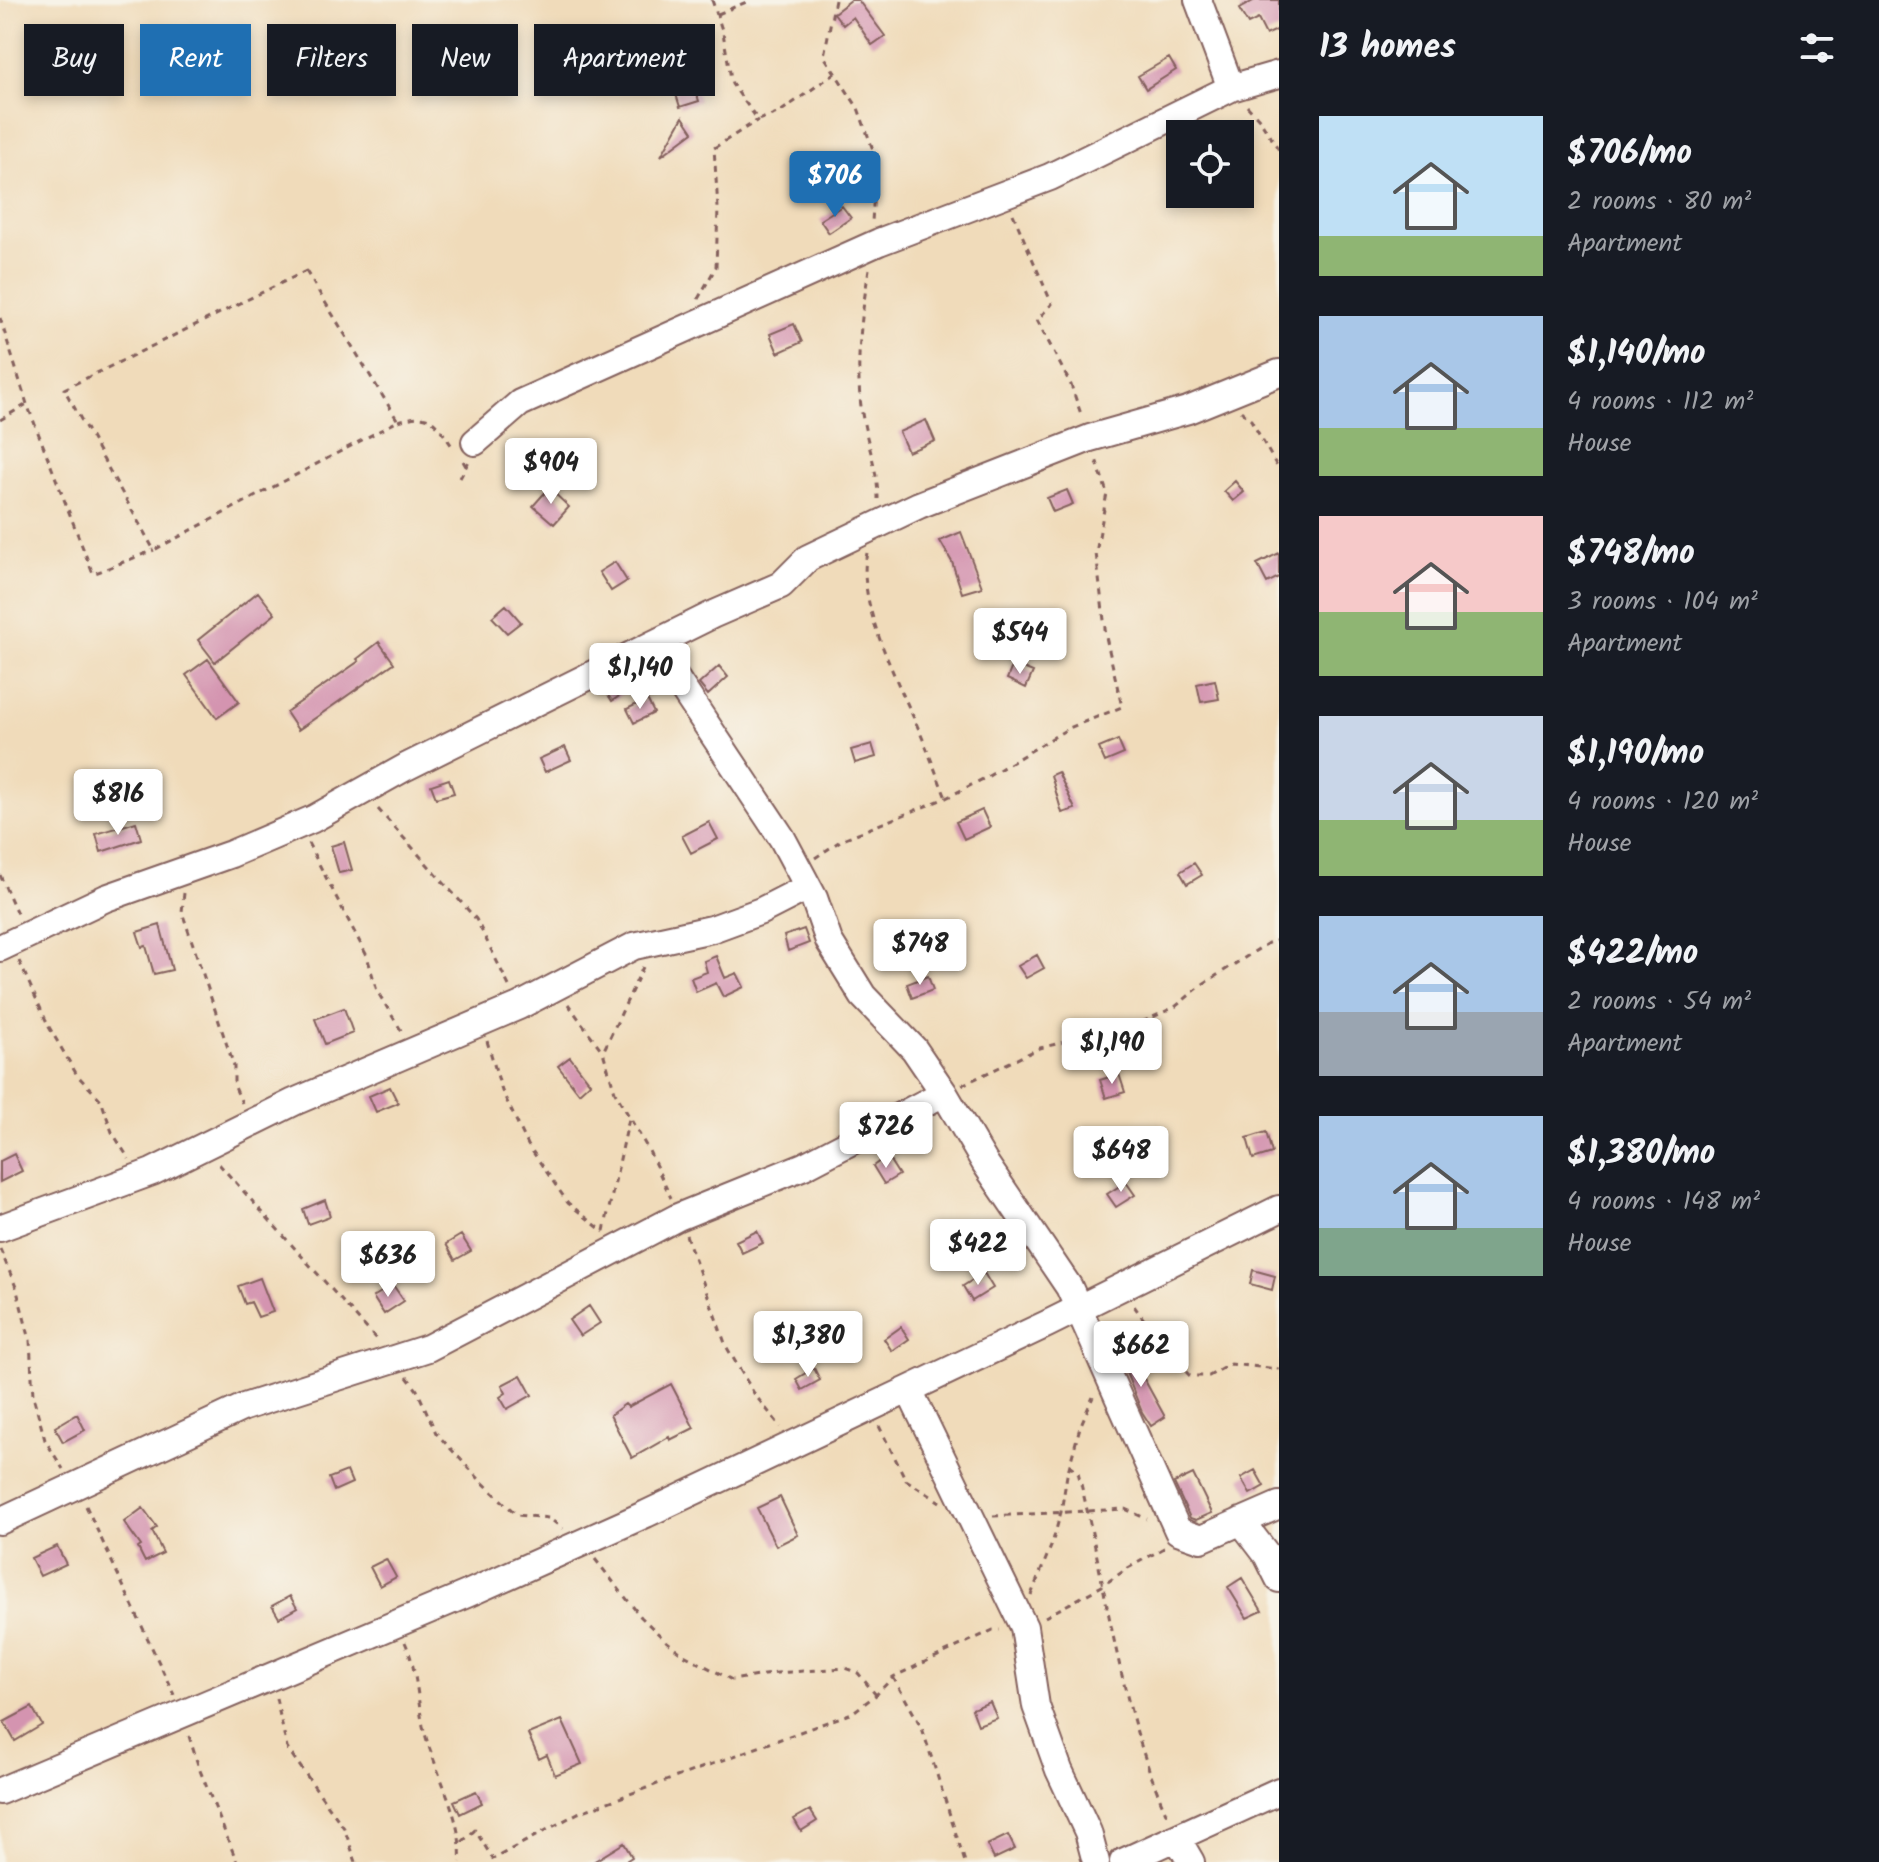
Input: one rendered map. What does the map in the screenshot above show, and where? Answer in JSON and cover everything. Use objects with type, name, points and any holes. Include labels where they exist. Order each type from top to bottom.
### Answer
[{"type":"street","points":[[1198,0],[1231,88]]},
{"type":"street","points":[[475,442],[520,403],[872,245],[1050,177],[1231,88],[1279,74]]},
{"type":"street","points":[[11,943],[106,898],[299,825],[406,767],[653,644],[781,585],[808,558],[919,505],[1090,438],[1188,410],[1279,373]]},
{"type":"street","points":[[653,644],[782,838],[803,878],[829,941],[863,996],[914,1049],[985,1163],[1069,1287],[1182,1532],[1201,1539],[1279,1505]]},
{"type":"street","points":[[0,1228],[140,1176],[519,1006],[634,946],[712,929],[761,911],[803,878]]},
{"type":"street","points":[[0,1521],[244,1407],[428,1348],[678,1217],[804,1166],[944,1093]]},
{"type":"street","points":[[0,1791],[582,1543],[801,1442],[1279,1209]]},
{"type":"street","points":[[909,1390],[1022,1623],[1036,1706],[1059,1770],[1088,1832],[1096,1862]]},
{"type":"street","points":[[1241,1521],[1267,1555],[1279,1579]]},
{"type":"street","points":[[1123,1862],[1279,1791]]},
{"type":"street","points":[[1177,1838],[1191,1862]]},
{"type":"path","points":[[712,0],[718,14],[732,84],[758,120]]},
{"type":"path","points":[[718,14],[751,0]]},
{"type":"path","points":[[835,0],[824,56],[858,108],[876,158],[872,188],[872,245]]},
{"type":"path","points":[[698,300],[716,267],[718,208],[714,148],[758,120],[780,112],[835,73]]},
{"type":"path","points":[[1231,88],[1260,120],[1279,150]]},
{"type":"path","points":[[803,878],[843,839],[946,798],[1069,728],[1122,707],[1106,637],[1096,553],[1107,493],[1071,385],[1037,320],[1052,304],[1005,194]]},
{"type":"path","points":[[154,550],[64,389],[306,271],[398,421]]},
{"type":"path","points":[[0,318],[27,404],[93,574],[154,550],[398,421],[420,414],[434,421],[467,468]]},
{"type":"path","points":[[1224,395],[1251,420],[1279,470]]},
{"type":"path","points":[[0,420],[27,404]]},
{"type":"path","points":[[361,792],[476,919],[519,1006]]},
{"type":"path","points":[[299,825],[367,956],[377,991],[413,1052]]},
{"type":"path","points":[[186,869],[182,912],[234,1066],[234,1085],[251,1124]]},
{"type":"path","points":[[0,875],[17,911],[11,943],[49,1027],[77,1075],[101,1100],[112,1132],[140,1176]]},
{"type":"path","points":[[944,1093],[1040,1048],[1140,1023],[1175,1007],[1203,984],[1268,943],[1279,940]]},
{"type":"path","points":[[603,1052],[641,969],[651,960]]},
{"type":"path","points":[[543,993],[567,1003],[603,1052],[615,1092],[630,1114],[690,1244],[726,1346],[775,1422],[801,1442]]},
{"type":"path","points":[[481,1022],[502,1091],[528,1145],[568,1203],[604,1232],[630,1114]]},
{"type":"path","points":[[203,1147],[393,1359],[417,1390],[436,1433],[479,1479],[517,1515],[549,1518],[582,1543],[641,1617],[684,1655],[732,1680],[845,1668],[858,1673],[876,1695]]},
{"type":"path","points":[[0,1249],[16,1287],[30,1340],[33,1396],[45,1440],[98,1530],[182,1713],[199,1768],[237,1862]]},
{"type":"path","points":[[1119,1288],[1168,1353],[1190,1376],[1209,1376],[1230,1364],[1279,1369]]},
{"type":"path","points":[[1022,1623],[1052,1544],[1080,1427],[1094,1397],[1110,1379]]},
{"type":"path","points":[[870,1408],[906,1480],[930,1497],[954,1508],[995,1517],[1125,1509],[1182,1532]]},
{"type":"path","points":[[1069,1465],[1078,1472],[1102,1586],[1151,1780],[1177,1838]]},
{"type":"path","points":[[462,1842],[475,1830],[493,1859],[578,1813],[852,1713],[893,1677],[993,1630],[1022,1623],[1102,1586],[1182,1532]]},
{"type":"path","points":[[398,1623],[413,1661],[424,1728],[462,1842],[460,1862]]},
{"type":"path","points":[[276,1674],[276,1702],[287,1748],[344,1828],[356,1862]]},
{"type":"path","points":[[893,1677],[922,1728],[965,1862]]},
{"type":"building","points":[[851,0],[858,0],[885,36],[872,45],[853,17],[843,25],[834,13]]},
{"type":"building","points":[[1255,0],[1279,0],[1279,29],[1266,35],[1258,19],[1248,24],[1239,9]]},
{"type":"building","points":[[1169,58],[1176,70],[1146,89],[1138,76]]},
{"type":"building","points":[[677,96],[697,96],[699,101],[680,107]]},
{"type":"building","points":[[683,117],[693,132],[661,156]]},
{"type":"building","points":[[842,206],[851,218],[829,233],[820,220]]},
{"type":"building","points":[[794,324],[802,342],[778,353],[770,334]]},
{"type":"building","points":[[926,420],[935,441],[908,452],[899,432]]},
{"type":"building","points":[[1235,481],[1244,492],[1233,501],[1224,491]]},
{"type":"building","points":[[549,488],[569,507],[554,524],[533,506]]},
{"type":"building","points":[[1067,490],[1073,504],[1053,512],[1047,498]]},
{"type":"building","points":[[961,532],[982,587],[962,593],[952,562],[940,541]]},
{"type":"building","points":[[1279,553],[1279,577],[1267,583],[1257,564]]},
{"type":"building","points":[[615,562],[627,581],[611,591],[599,572]]},
{"type":"building","points":[[258,592],[275,614],[215,662],[198,640]]},
{"type":"building","points":[[506,605],[521,622],[507,633],[492,617]]},
{"type":"building","points":[[379,642],[394,663],[298,730],[286,712],[359,661],[357,659]]},
{"type":"building","points":[[208,659],[239,702],[217,718],[186,675]]},
{"type":"building","points":[[1013,664],[1033,672],[1026,688],[1007,679]]},
{"type":"building","points":[[719,666],[728,677],[708,695],[699,684]]},
{"type":"building","points":[[1215,680],[1219,699],[1201,702],[1197,684]]},
{"type":"building","points":[[616,681],[624,693],[612,701],[603,687]]},
{"type":"building","points":[[647,699],[654,713],[634,723],[627,709]]},
{"type":"building","points":[[1118,740],[1124,754],[1105,762],[1099,748]]},
{"type":"building","points":[[872,744],[876,757],[855,763],[851,750]]},
{"type":"building","points":[[565,747],[571,760],[545,772],[539,759]]},
{"type":"building","points":[[1058,772],[1075,809],[1062,813],[1051,775]]},
{"type":"building","points":[[449,779],[454,793],[436,798],[431,785]]},
{"type":"building","points":[[982,810],[990,827],[964,839],[956,822]]},
{"type":"building","points":[[136,822],[141,839],[101,852],[96,834]]},
{"type":"building","points":[[709,822],[718,839],[691,853],[682,836]]},
{"type":"building","points":[[344,842],[352,870],[339,873],[331,846]]},
{"type":"building","points":[[1194,863],[1202,875],[1187,884],[1180,872]]},
{"type":"building","points":[[160,925],[172,970],[154,974],[146,946],[142,947],[137,932]]},
{"type":"building","points":[[804,929],[809,943],[788,951],[784,936]]},
{"type":"building","points":[[1037,955],[1044,968],[1026,978],[1018,966]]},
{"type":"building","points":[[716,956],[725,978],[737,973],[744,987],[723,997],[716,983],[696,992],[691,978],[707,972],[704,961]]},
{"type":"building","points":[[928,976],[933,990],[912,998],[907,984]]},
{"type":"building","points":[[344,1008],[353,1033],[325,1044],[315,1019]]},
{"type":"building","points":[[570,1057],[590,1083],[579,1093],[558,1066]]},
{"type":"building","points":[[1119,1074],[1125,1092],[1106,1098],[1100,1080]]},
{"type":"building","points":[[390,1087],[398,1103],[376,1112],[369,1096]]},
{"type":"building","points":[[1266,1132],[1272,1153],[1253,1159],[1247,1138]]},
{"type":"building","points":[[14,1154],[22,1171],[0,1182],[0,1161]]},
{"type":"building","points":[[887,1156],[899,1175],[884,1184],[873,1166]]},
{"type":"building","points":[[1126,1182],[1135,1195],[1116,1207],[1107,1194]]},
{"type":"building","points":[[325,1200],[330,1216],[308,1224],[303,1209]]},
{"type":"building","points":[[757,1231],[763,1243],[742,1253],[736,1241]]},
{"type":"building","points":[[461,1235],[471,1251],[455,1260],[446,1244]]},
{"type":"building","points":[[1253,1270],[1275,1276],[1272,1290],[1250,1284]]},
{"type":"building","points":[[984,1273],[993,1288],[972,1301],[963,1286]]},
{"type":"building","points":[[260,1278],[273,1312],[258,1317],[251,1302],[245,1304],[238,1286]]},
{"type":"building","points":[[393,1285],[404,1301],[384,1314],[373,1297]]},
{"type":"building","points":[[589,1306],[600,1323],[580,1336],[569,1320]]},
{"type":"building","points":[[901,1327],[909,1339],[892,1351],[884,1339]]},
{"type":"building","points":[[1126,1346],[1165,1417],[1151,1426],[1142,1412],[1117,1350]]},
{"type":"building","points":[[814,1368],[820,1380],[802,1390],[796,1379]]},
{"type":"building","points":[[521,1375],[532,1395],[507,1409],[500,1397],[506,1393],[502,1385]]},
{"type":"building","points":[[671,1384],[694,1428],[670,1440],[669,1437],[632,1458],[610,1415],[625,1404],[628,1407]]},
{"type":"building","points":[[77,1414],[85,1430],[63,1442],[55,1427]]},
{"type":"building","points":[[1255,1470],[1264,1486],[1250,1494],[1241,1478]]},
{"type":"building","points":[[347,1471],[352,1483],[334,1491],[329,1478]]},
{"type":"building","points":[[1193,1474],[1212,1513],[1196,1520],[1190,1518],[1174,1483]]},
{"type":"building","points":[[780,1497],[798,1535],[776,1546],[757,1508]]},
{"type":"building","points":[[143,1508],[157,1527],[152,1531],[163,1553],[145,1562],[138,1548],[141,1546],[124,1522]]},
{"type":"building","points":[[57,1546],[66,1564],[40,1576],[31,1558]]},
{"type":"building","points":[[386,1559],[396,1577],[380,1586],[370,1567]]},
{"type":"building","points":[[1242,1578],[1262,1611],[1247,1618],[1228,1587]]},
{"type":"building","points":[[290,1596],[297,1608],[279,1618],[272,1606]]},
{"type":"building","points":[[990,1702],[997,1718],[978,1725],[972,1709]]},
{"type":"building","points":[[32,1707],[42,1725],[15,1741],[4,1722]]},
{"type":"building","points":[[562,1720],[582,1764],[555,1775],[547,1755],[539,1759],[528,1734]]},
{"type":"building","points":[[476,1791],[482,1803],[460,1814],[454,1801]]},
{"type":"building","points":[[810,1810],[817,1821],[801,1831],[794,1819]]},
{"type":"building","points":[[1008,1835],[1015,1849],[994,1859],[987,1845]]},
{"type":"building","points":[[624,1843],[632,1857],[624,1862],[593,1862]]}]
